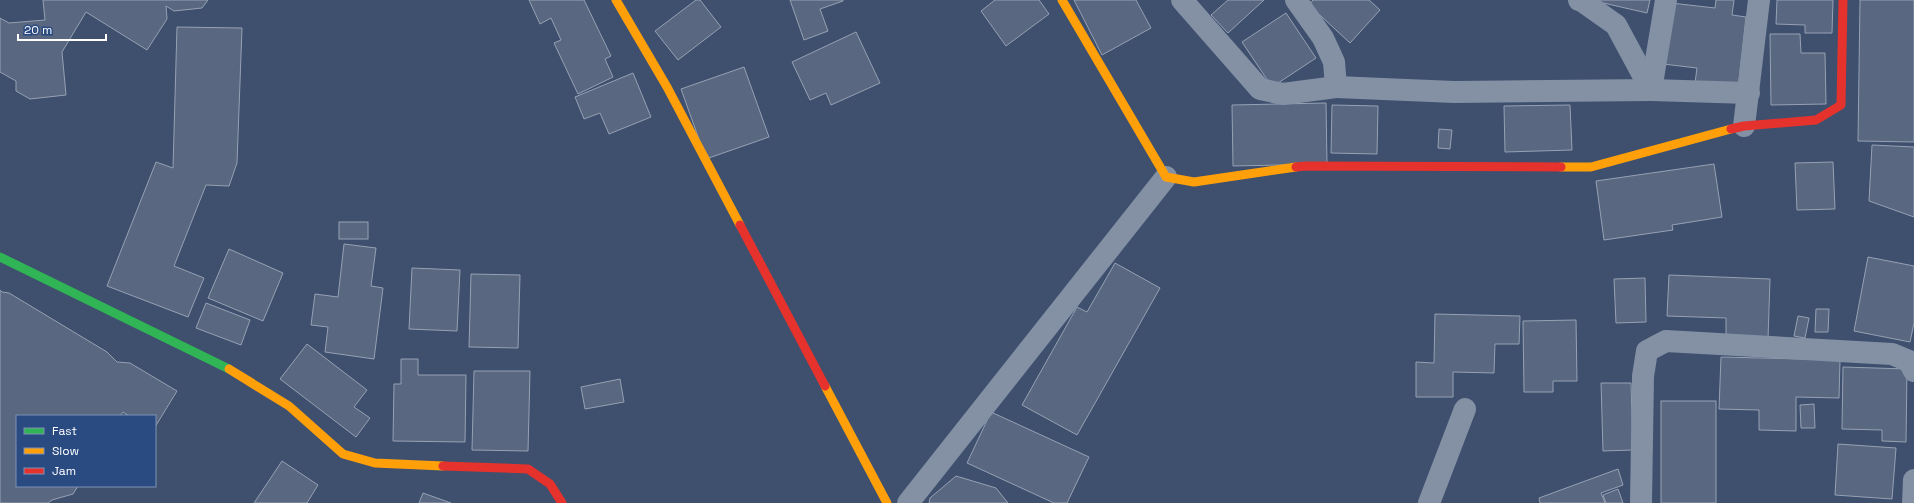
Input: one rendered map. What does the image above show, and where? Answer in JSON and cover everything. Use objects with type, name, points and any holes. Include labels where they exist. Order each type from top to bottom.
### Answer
[{"type":"street","points":[[616,0],[667,87],[887,503]]},
{"type":"street","points":[[1062,0],[1166,176],[1194,182],[1306,166],[1470,168],[1591,167],[1744,126],[1816,120],[1841,105],[1843,0]]},
{"type":"street","points":[[1182,0],[1260,89],[1283,94],[1336,87],[1454,92],[1651,90],[1749,94]]},
{"type":"street","points":[[1296,0],[1323,38],[1334,62],[1336,87]]},
{"type":"street","points":[[1581,0],[1616,25],[1651,90]]},
{"type":"street","points":[[1651,90],[1666,0]]},
{"type":"street","points":[[1744,126],[1759,0]]},
{"type":"street","points":[[908,503],[1166,176]]},
{"type":"street","points":[[0,257],[221,364],[289,406],[343,454],[375,463],[528,469],[550,484],[562,503]]},
{"type":"street","points":[[1641,503],[1643,376],[1647,351],[1666,341],[1892,354],[1908,361],[1914,371]]},
{"type":"street","points":[[1429,503],[1465,409]]},
{"type":"street","points":[[1913,503],[1914,480]]},
{"type":"building","points":[[43,0],[208,0],[202,8],[174,11],[166,6],[167,19],[147,50],[86,12],[62,52],[66,95],[30,99],[16,91],[16,81],[0,72],[0,18],[9,23],[45,20]]},
{"type":"building","points":[[529,0],[584,0],[611,56],[605,59],[613,77],[578,94],[554,43],[561,40],[551,18],[540,24]]},
{"type":"building","points":[[696,0],[700,0],[721,27],[678,60],[655,31]]},
{"type":"building","points":[[790,0],[843,1],[820,9],[828,31],[804,40]]},
{"type":"building","points":[[995,0],[1039,0],[1049,14],[1006,46],[981,11]]},
{"type":"building","points":[[1074,0],[1136,0],[1151,28],[1102,55]]},
{"type":"building","points":[[1228,0],[1264,0],[1228,33],[1211,15]]},
{"type":"building","points":[[1313,0],[1369,0],[1380,10],[1350,43],[1309,5]]},
{"type":"building","points":[[1600,0],[1650,0],[1647,13],[1599,2]]},
{"type":"building","points":[[1716,0],[1734,0],[1732,15],[1746,17],[1738,89],[1695,83],[1697,68],[1663,64],[1671,3],[1715,8]]},
{"type":"building","points":[[1777,0],[1833,0],[1832,33],[1805,33],[1805,25],[1776,24]]},
{"type":"building","points":[[1860,0],[1914,0],[1914,142],[1858,141]]},
{"type":"building","points":[[1286,13],[1316,58],[1272,87],[1242,42]]},
{"type":"building","points":[[177,27],[242,28],[237,163],[229,186],[206,185],[174,266],[204,278],[188,317],[107,286],[156,162],[173,168]]},
{"type":"building","points":[[856,32],[880,83],[831,105],[826,93],[810,100],[792,62]]},
{"type":"building","points":[[1770,34],[1800,34],[1801,53],[1825,53],[1826,104],[1771,105]]},
{"type":"building","points":[[744,67],[769,137],[706,159],[681,89]]},
{"type":"building","points":[[633,73],[651,117],[609,134],[600,113],[584,119],[575,97]]},
{"type":"building","points":[[1326,103],[1327,164],[1233,166],[1232,105]]},
{"type":"building","points":[[1332,105],[1378,106],[1377,154],[1331,153]]},
{"type":"building","points":[[1570,105],[1572,150],[1505,152],[1504,106]]},
{"type":"building","points":[[1439,129],[1452,130],[1450,149],[1438,148]]},
{"type":"building","points":[[1872,145],[1914,147],[1914,217],[1869,201]]},
{"type":"building","points":[[1833,162],[1835,209],[1797,210],[1795,163]]},
{"type":"building","points":[[1714,164],[1722,217],[1672,225],[1673,230],[1604,240],[1596,181]]},
{"type":"building","points":[[339,222],[368,222],[368,239],[339,239]]},
{"type":"building","points":[[344,244],[376,248],[371,286],[383,288],[374,359],[325,352],[328,327],[311,325],[315,294],[338,297]]},
{"type":"building","points":[[229,249],[283,273],[263,321],[208,298]]},
{"type":"building","points":[[1868,257],[1914,266],[1914,323],[1910,342],[1854,331]]},
{"type":"building","points":[[1115,263],[1160,288],[1077,435],[1022,405],[1077,307],[1087,312]]},
{"type":"building","points":[[412,268],[460,270],[457,331],[409,329]]},
{"type":"building","points":[[471,274],[520,275],[518,348],[469,347]]},
{"type":"building","points":[[1669,275],[1770,279],[1768,339],[1726,337],[1726,318],[1667,316]]},
{"type":"building","points":[[1645,278],[1646,322],[1616,323],[1614,279]]},
{"type":"building","points":[[0,290],[2,292],[9,293],[107,352],[117,362],[130,363],[177,391],[156,425],[156,415],[128,415],[123,412],[121,415],[16,415],[16,487],[77,487],[73,494],[52,500],[48,503],[0,503]]},
{"type":"building","points":[[206,303],[250,320],[241,345],[196,328]]},
{"type":"building","points":[[1816,309],[1829,309],[1828,332],[1815,332]]},
{"type":"building","points":[[1435,314],[1520,316],[1519,344],[1495,344],[1494,373],[1453,372],[1453,397],[1416,397],[1416,362],[1434,363]]},
{"type":"building","points":[[1798,316],[1809,318],[1805,338],[1794,336]]},
{"type":"building","points":[[1576,320],[1577,381],[1553,381],[1553,392],[1524,392],[1523,321]]},
{"type":"building","points":[[307,344],[367,390],[354,407],[370,418],[356,437],[280,379]]},
{"type":"building","points":[[1721,357],[1840,360],[1839,398],[1796,397],[1796,431],[1759,430],[1759,410],[1719,409]]},
{"type":"building","points":[[401,359],[418,359],[418,375],[466,375],[465,442],[393,441],[394,384],[401,384]]},
{"type":"building","points":[[1843,367],[1907,369],[1906,442],[1882,441],[1882,430],[1842,429]]},
{"type":"building","points":[[474,371],[530,371],[528,451],[472,450]]},
{"type":"building","points":[[620,379],[624,402],[585,409],[581,387]]},
{"type":"building","points":[[1601,383],[1631,383],[1633,450],[1603,451]]},
{"type":"building","points":[[1661,401],[1716,401],[1716,503],[1661,503]]},
{"type":"building","points":[[1814,404],[1815,428],[1801,428],[1800,405]]},
{"type":"building","points":[[991,412],[1089,457],[1067,503],[1054,503],[967,463]]},
{"type":"building","points":[[1838,444],[1896,448],[1892,499],[1835,495]]},
{"type":"building","points":[[282,461],[318,485],[307,503],[254,503]]},
{"type":"building","points":[[1618,469],[1623,485],[1601,493],[1605,503],[1540,503],[1539,498]]},
{"type":"building","points":[[956,476],[996,488],[1008,503],[929,503],[930,498]]},
{"type":"building","points":[[1618,489],[1623,503],[1606,503],[1603,495]]},
{"type":"building","points":[[423,493],[451,503],[419,503]]},
{"type":"traffic: fast","points":[[0,257],[229,369]]},
{"type":"traffic: slow","points":[[616,0],[667,87],[740,225]]},
{"type":"traffic: slow","points":[[1062,0],[1166,177],[1194,182],[1296,167]]},
{"type":"traffic: slow","points":[[1561,167],[1591,167],[1731,129]]},
{"type":"traffic: slow","points":[[229,369],[289,406],[343,454],[375,463],[443,466]]},
{"type":"traffic: slow","points":[[825,386],[887,503]]},
{"type":"traffic: jam","points":[[1731,129],[1744,126],[1816,120],[1841,105],[1843,0]]},
{"type":"traffic: jam","points":[[1296,167],[1561,167]]},
{"type":"traffic: jam","points":[[740,225],[825,386]]},
{"type":"traffic: jam","points":[[443,466],[528,469],[550,484],[562,503]]}]
